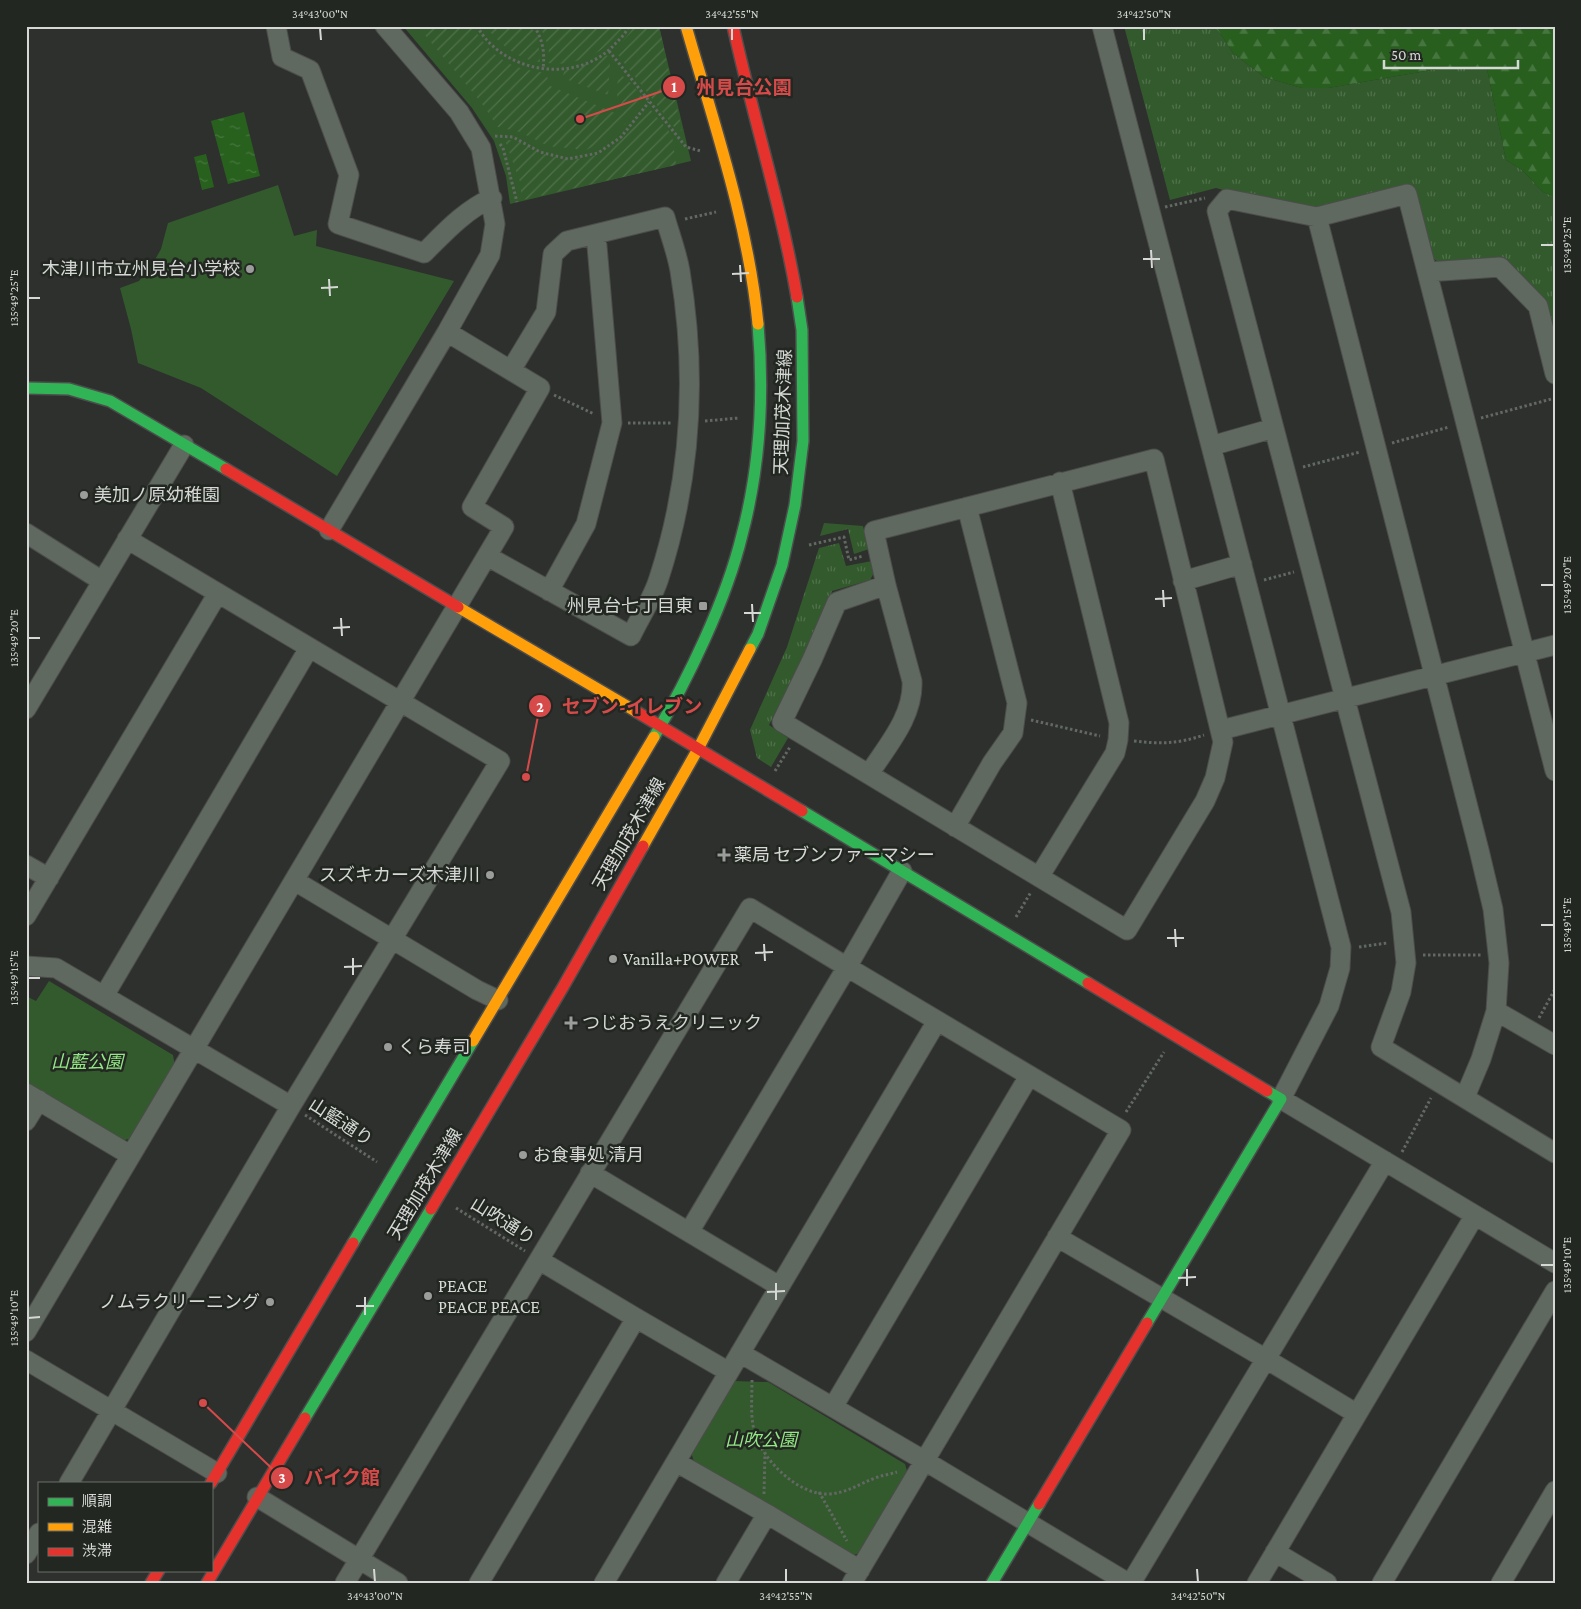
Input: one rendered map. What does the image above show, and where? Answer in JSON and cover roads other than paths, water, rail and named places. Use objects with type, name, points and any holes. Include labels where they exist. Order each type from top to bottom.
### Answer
[{"type":"main road","name":"天理加茂木津線","points":[[214,1478],[660,726],[693,663],[719,604],[740,544],[756,460],[760,401],[757,317],[749,263],[724,163],[686,26]]},
{"type":"main road","name":"天理加茂木津線","points":[[207,1583],[563,987],[698,749],[758,634],[782,565],[795,506],[804,441],[802,330],[783,227],[733,26]]},
{"type":"main road","points":[[26,388],[69,389],[110,401],[660,726],[1281,1099],[992,1583]]},
{"type":"main road","points":[[151,1583],[158,1572]]},
{"type":"street","points":[[276,26],[282,57],[310,70],[349,174],[338,224],[424,253],[453,224],[478,204],[492,198]]},
{"type":"street","points":[[329,530],[490,256],[495,224],[492,198],[481,148],[459,112],[385,26]]},
{"type":"street","points":[[1102,26],[1341,947],[1340,968],[1329,1006],[1281,1099],[1555,1263]]},
{"type":"street","points":[[1555,772],[1406,194],[1317,217],[1227,199],[1217,210],[1401,912],[1406,962],[1401,992],[1382,1047],[1555,1153]]},
{"type":"street","points":[[487,556],[631,636],[659,580],[685,467],[690,405],[688,334],[680,270],[665,217],[566,241],[553,254],[546,312],[511,370]]},
{"type":"street","points":[[1317,217],[1493,909],[1498,955],[1496,1011],[1481,1058],[1465,1097]]},
{"type":"street","points":[[549,591],[586,524],[612,422],[596,234]]},
{"type":"street","points":[[1427,272],[1500,267],[1538,306],[1555,374]]},
{"type":"street","points":[[26,1332],[504,527],[472,507],[540,388],[447,332]]},
{"type":"street","points":[[1211,446],[1274,428]]},
{"type":"street","points":[[26,710],[184,445]]},
{"type":"street","points":[[869,774],[906,715],[913,694],[912,681],[886,585],[874,531],[1154,459],[1223,742],[1215,778],[1205,801],[1127,930],[782,722],[837,602],[886,585]]},
{"type":"street","points":[[1040,877],[1115,753],[1119,723],[1060,482]]},
{"type":"street","points":[[955,827],[992,763],[1013,732],[1016,703],[967,506]]},
{"type":"street","points":[[26,533],[102,581]]},
{"type":"street","points":[[70,1482],[291,1106],[394,939],[500,761],[127,539]]},
{"type":"street","points":[[1183,581],[1242,564]]},
{"type":"street","points":[[26,916],[218,593]]},
{"type":"street","points":[[1221,730],[1555,645]]},
{"type":"street","points":[[104,996],[309,648]]},
{"type":"street","points":[[26,865],[48,878]]},
{"type":"street","points":[[689,1232],[902,871]]},
{"type":"street","points":[[295,881],[498,1000]]},
{"type":"street","points":[[345,1583],[750,908],[1121,1130],[856,1576],[767,1514],[676,1462]]},
{"type":"street","points":[[26,966],[56,968],[291,1106]]},
{"type":"street","points":[[1496,1011],[1555,1045]]},
{"type":"street","points":[[604,1583],[937,1021]]},
{"type":"street","points":[[833,1407],[1029,1076]]},
{"type":"street","points":[[26,1121],[33,1096],[130,1155]]},
{"type":"street","points":[[740,1353],[1130,1583],[1266,1359],[1390,1164]]},
{"type":"street","points":[[590,1173],[779,1286]]},
{"type":"street","points":[[1257,1583],[1475,1215]]},
{"type":"street","points":[[1057,1237],[1357,1414]]},
{"type":"street","points":[[539,1260],[729,1372]]},
{"type":"street","points":[[1382,1583],[1555,1291]]},
{"type":"street","points":[[479,1583],[636,1318]]},
{"type":"street","points":[[26,1360],[112,1411],[214,1478]]},
{"type":"street","points":[[1501,1583],[1555,1491]]},
{"type":"street","points":[[257,1497],[398,1583]]},
{"type":"street","points":[[726,1583],[767,1514]]},
{"type":"street","points":[[26,1554],[38,1535]]},
{"type":"street","points":[[1275,1552],[1327,1583]]},
{"type":"water","points":[[244,112],[260,176],[228,184],[211,121]]},
{"type":"water","points":[[206,154],[214,187],[202,190],[194,157]]},
{"type":"place","name":"州見台公園","points":[[580,119]]},
{"type":"place","name":"木津川市立州見台小学校","points":[[250,269]]},
{"type":"place","name":"美加ノ原幼稚園","points":[[84,495]]},
{"type":"place","name":"州見台七丁目東","points":[[703,606]]},
{"type":"place","name":"セブン-イレブン","points":[[526,777]]},
{"type":"place","name":"薬局 セブンファーマシー","points":[[724,855]]},
{"type":"place","name":"スズキカーズ木津川","points":[[490,875]]},
{"type":"place","name":"Vanilla+POWER","points":[[613,959]]},
{"type":"place","name":"つじおうえクリニック","points":[[571,1023]]},
{"type":"place","name":"くら寿司","points":[[388,1047]]},
{"type":"place","name":"お食事処 清月","points":[[523,1155]]},
{"type":"place","name":"PEACE PEACE PEACE","points":[[428,1296]]},
{"type":"place","name":"ノムラクリーニング","points":[[270,1302]]},
{"type":"place","name":"バイク館","points":[[203,1403]]},
{"type":"park label","name":"山藍公園","points":[[87,1062]]},
{"type":"park label","name":"山吹公園","points":[[761,1440]]}]
